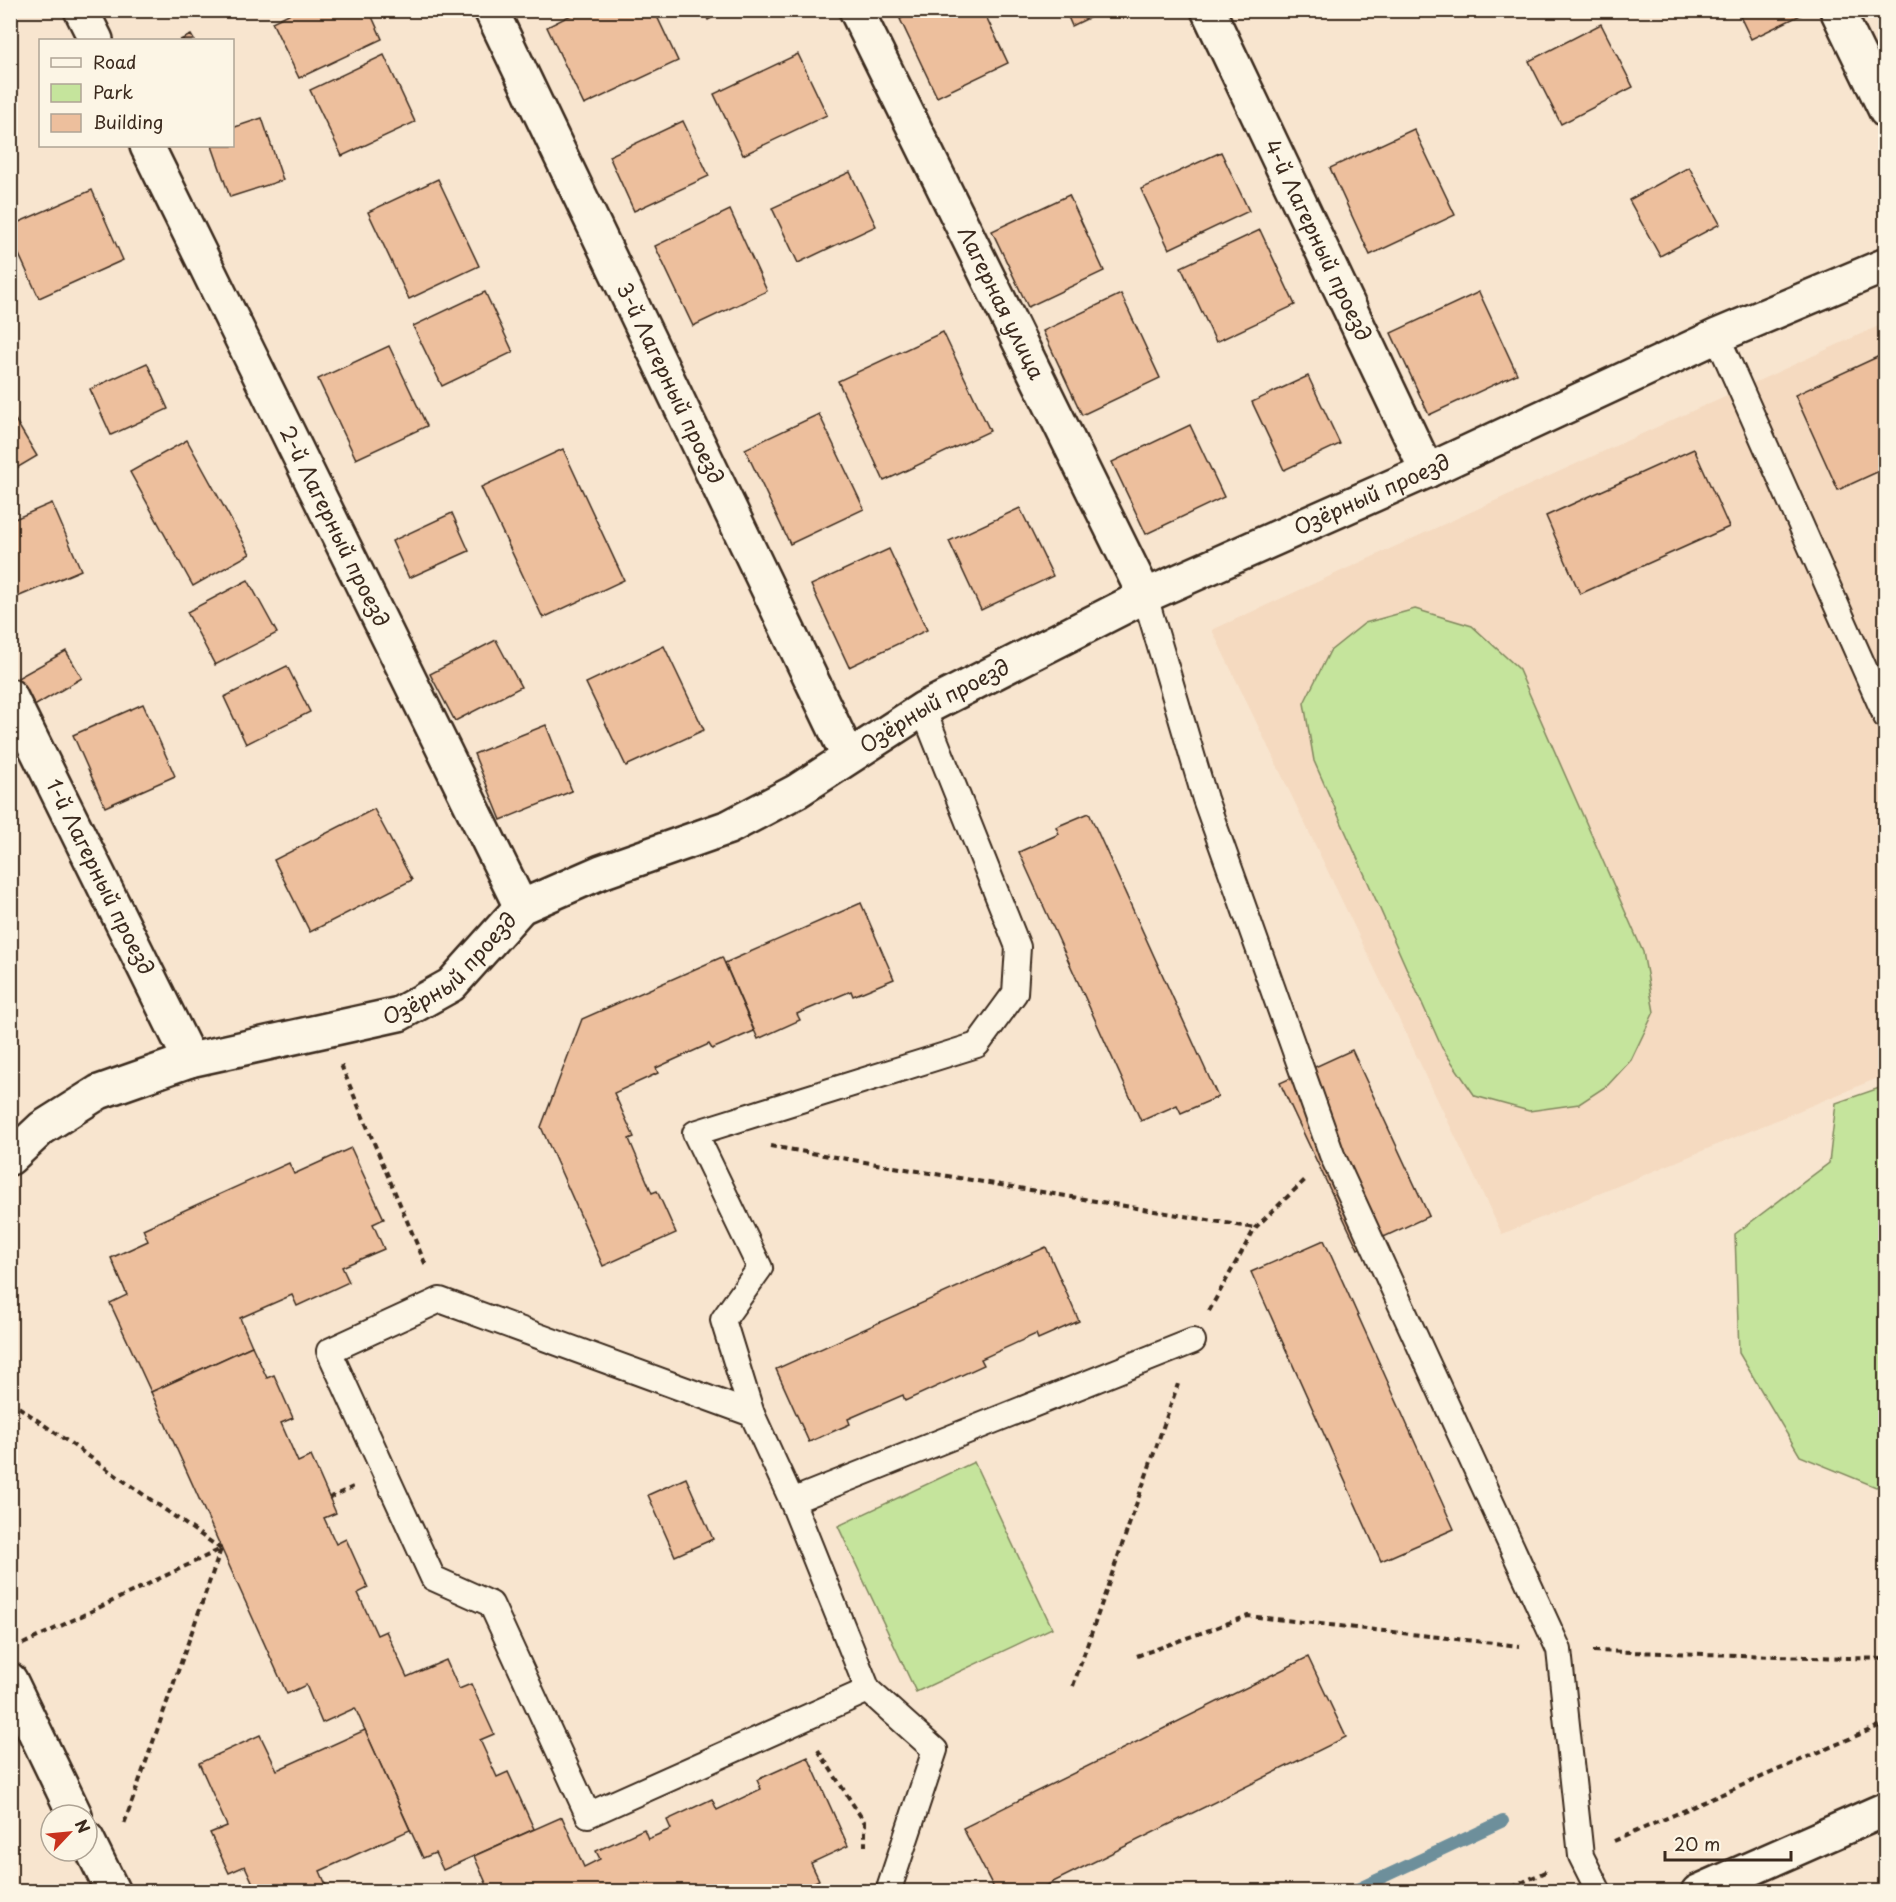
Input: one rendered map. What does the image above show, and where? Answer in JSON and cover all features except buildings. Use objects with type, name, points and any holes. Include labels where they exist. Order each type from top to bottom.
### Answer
[{"type":"street","points":[[81,10],[96,39]]},
{"type":"street","name":"3-й Лагерный проезд","points":[[491,10],[848,756]]},
{"type":"street","name":"Лагерная улица","points":[[856,10],[1145,596]]},
{"type":"street","name":"4-й Лагерный проезд","points":[[1208,10],[1427,471]]},
{"type":"street","points":[[1838,10],[1886,111]]},
{"type":"street","name":"2-й Лагерный проезд","points":[[147,147],[521,908]]},
{"type":"street","name":"Озёрный проезд","points":[[10,1158],[42,1128],[99,1092],[190,1060],[399,1014],[451,985],[521,908],[601,872],[729,827],[797,791],[923,709],[1145,596],[1427,471],[1717,336],[1886,265]]},
{"type":"street","name":"1-й Лагерный проезд","points":[[10,696],[190,1060]]},
{"type":"street","points":[[10,1680],[69,1803]]},
{"type":"street","points":[[1698,1892],[1886,1809]]},
{"type":"street","points":[[98,1863],[109,1885]]},
{"type":"lane","points":[[1717,336],[1886,717]]},
{"type":"lane","points":[[1145,596],[1205,799],[1332,1155],[1558,1650],[1581,1856],[1599,1892]]},
{"type":"lane","points":[[888,1892],[935,1750],[868,1690],[792,1501],[752,1414],[723,1320],[760,1268],[695,1133],[977,1045],[1015,993],[1018,946],[923,709]]},
{"type":"lane","points":[[752,1414],[440,1300],[329,1351],[433,1578],[491,1604],[588,1815],[868,1690]]},
{"type":"lane","points":[[792,1501],[1193,1341]]},
{"type":"path","points":[[326,1031],[440,1300]]},
{"type":"path","points":[[765,1145],[1255,1228]]},
{"type":"path","points":[[1073,1686],[1193,1341],[1255,1228],[1332,1155]]},
{"type":"path","points":[[10,1401],[221,1549]]},
{"type":"path","points":[[21,1645],[221,1549]]},
{"type":"path","points":[[109,1885],[221,1549]]},
{"type":"path","points":[[1137,1656],[1248,1616],[1558,1650],[1886,1659]]},
{"type":"path","points":[[800,1722],[865,1822],[865,1857]]},
{"type":"path","points":[[1502,1892],[1886,1723]]},
{"type":"shaded area","points":[[1885,323],[1885,1075],[1502,1234],[1212,630]]},
{"type":"green space","points":[[1415,609],[1472,626],[1518,668],[1643,952],[1654,1012],[1631,1060],[1608,1085],[1579,1104],[1529,1111],[1475,1096],[1442,1048],[1314,761],[1304,703],[1330,651],[1365,623]]},
{"type":"green space","points":[[1885,1086],[1886,1484],[1876,1487],[1800,1456],[1739,1353],[1735,1234],[1829,1163],[1836,1103]]},
{"type":"green space","points":[[974,1462],[1052,1628],[916,1692],[838,1526]]},
{"type":"waterway","points":[[1351,1892],[1503,1821]]}]
